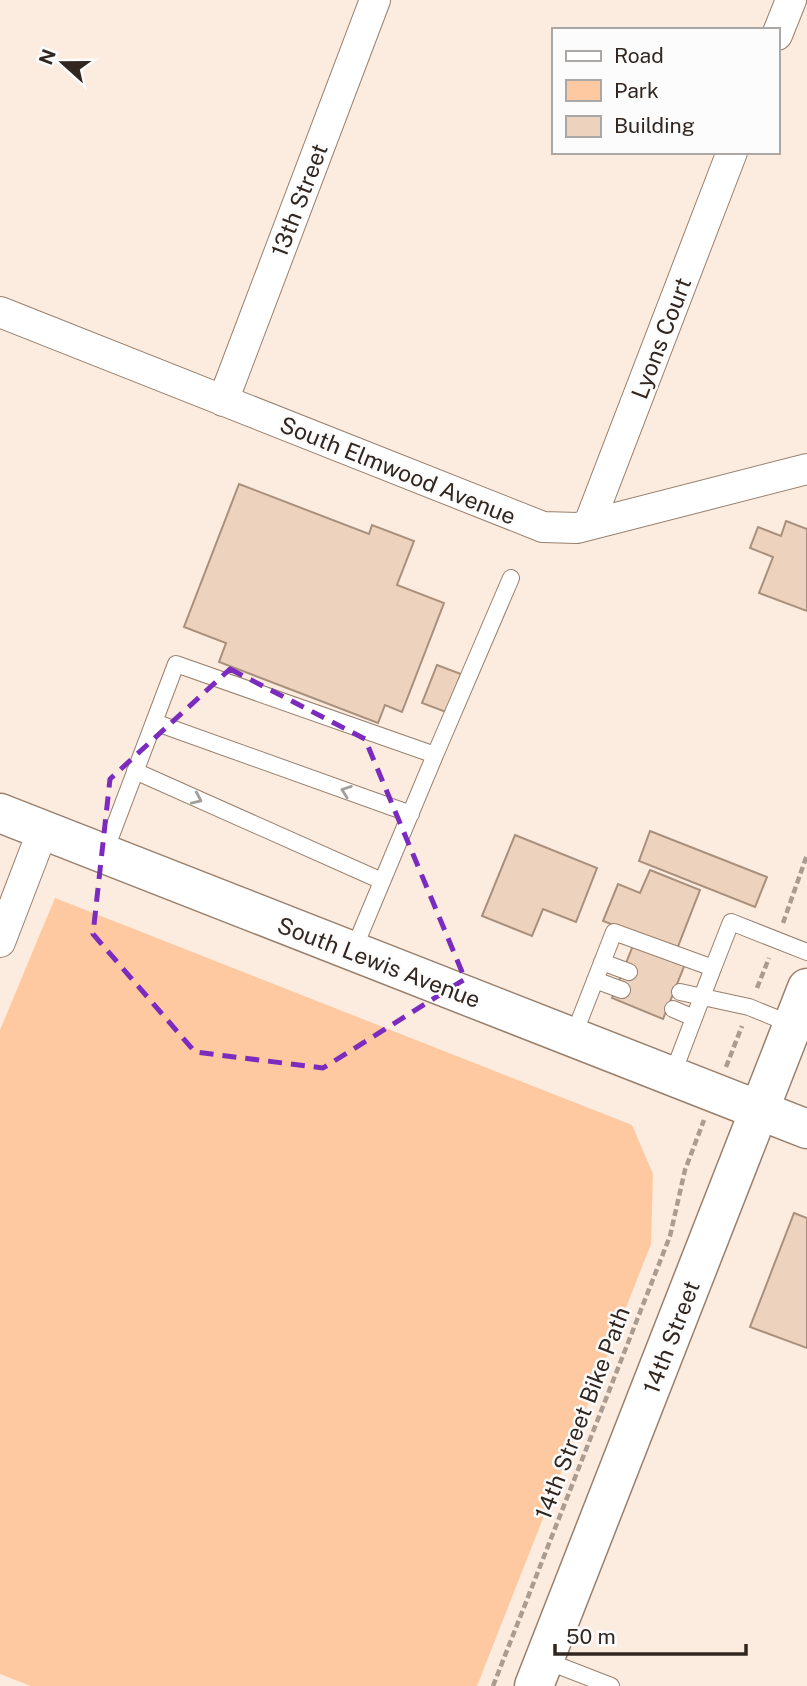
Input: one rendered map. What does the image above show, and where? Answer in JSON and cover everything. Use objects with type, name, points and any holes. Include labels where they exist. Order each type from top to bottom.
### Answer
[{"type":"main road","name":"South Lewis Avenue","points":[[0,813],[807,1129]]},
{"type":"main road","name":"14th Street","points":[[539,1673],[807,988]]},
{"type":"street","name":"13th Street","points":[[223,401],[375,0]]},
{"type":"street","points":[[779,30],[791,0]]},
{"type":"street","name":"Lyons Court","points":[[589,524],[731,154]]},
{"type":"street","name":"South Elmwood Avenue","points":[[0,312],[543,527],[589,524],[807,469]]},
{"type":"street","points":[[0,942],[43,830]]},
{"type":"lane","points":[[353,951],[511,578]]},
{"type":"lane","points":[[104,854],[176,664],[435,755]]},
{"type":"lane","points":[[154,722],[411,814]]},
{"type":"lane","points":[[135,771],[382,881]]},
{"type":"lane","points":[[672,1076],[731,922],[807,951]]},
{"type":"lane","points":[[573,1037],[614,932],[713,968]]},
{"type":"lane","points":[[602,962],[629,972]]},
{"type":"lane","points":[[595,980],[622,990]]},
{"type":"lane","points":[[680,992],[749,1007],[793,1025]]},
{"type":"lane","points":[[673,1009],[694,1018]]},
{"type":"lane","points":[[539,1673],[611,1686]]},
{"type":"path","name":"14th Street Bike Path","points":[[493,1686],[670,1236],[692,1149]]},
{"type":"highlighted area","points":[[230,669],[365,739],[465,979],[323,1068],[195,1052],[93,934],[110,779]]},
{"type":"green space","points":[[55,898],[632,1125],[653,1174],[651,1244],[477,1686],[31,1686],[0,1674],[0,1030]]},
{"type":"building","points":[[239,484],[369,534],[372,525],[414,541],[397,585],[444,603],[402,712],[385,705],[378,723],[219,662],[226,643],[184,627]]},
{"type":"building","points":[[786,521],[807,529],[807,611],[759,593],[773,557],[750,548],[758,527],[781,536]]},
{"type":"building","points":[[437,665],[461,674],[446,712],[422,703]]},
{"type":"building","points":[[650,831],[767,877],[755,907],[639,861]]},
{"type":"building","points":[[515,835],[597,868],[576,922],[543,909],[532,936],[482,916]]},
{"type":"building","points":[[650,870],[700,890],[677,949],[603,921],[618,884],[640,893]]},
{"type":"building","points":[[634,943],[685,964],[663,1019],[612,998]]},
{"type":"building","points":[[794,1213],[807,1218],[807,1348],[750,1327]]}]
